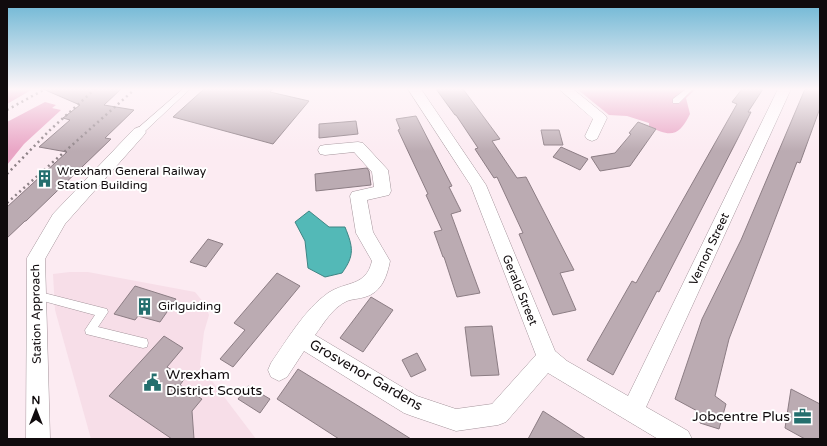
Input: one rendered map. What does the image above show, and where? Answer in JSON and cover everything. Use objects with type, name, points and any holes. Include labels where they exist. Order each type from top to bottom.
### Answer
[{"type":"street","name":"Gerald Street","points":[[429,110],[478,185],[547,358]]},
{"type":"street","points":[[590,110],[600,118],[592,136]]},
{"type":"street","name":"Vernon Street","points":[[633,410],[775,110]]},
{"type":"street","name":"Station Approach","points":[[38,439],[36,258],[59,219],[139,132]]},
{"type":"street","name":"Grosvenor Gardens","points":[[279,370],[325,306],[342,294],[364,289],[378,276],[381,261],[365,233],[358,196],[383,191],[380,170],[358,147],[324,150]]},
{"type":"street","name":"Grosvenor Gardens","points":[[301,338],[412,405],[456,420],[498,414],[547,358]]},
{"type":"street","points":[[547,358],[560,368],[680,439]]},
{"type":"lane","points":[[139,132],[164,110]]},
{"type":"lane","points":[[36,295],[103,312],[90,330],[143,343]]},
{"type":"shaded area","points":[[30,110],[61,110],[24,144],[7,165],[7,122]]},
{"type":"shaded area","points":[[603,110],[689,110],[690,114],[682,127],[674,133],[657,130],[649,126],[649,123],[627,116],[609,115]]},
{"type":"shaded area","points":[[88,272],[195,292],[204,303],[209,315],[204,332],[200,365],[256,439],[91,439],[55,310],[53,274]]},
{"type":"water","points":[[309,211],[329,227],[345,227],[350,240],[351,256],[342,273],[325,277],[308,268],[305,241],[295,222]]},
{"type":"building","points":[[74,110],[134,110],[105,138],[111,139],[7,238],[7,207],[67,152],[39,147],[70,120],[63,118]]},
{"type":"building","points":[[181,110],[302,110],[273,144],[173,117]]},
{"type":"building","points":[[451,110],[478,110],[500,139],[492,141],[517,178],[526,177],[574,270],[560,273],[576,310],[553,315],[519,234],[523,233],[497,177],[494,178],[475,149],[478,148]]},
{"type":"building","points":[[734,110],[749,110],[748,112],[751,112],[659,292],[657,291],[613,375],[587,360],[632,281],[636,283]]},
{"type":"building","points":[[796,110],[819,110],[800,163],[797,162],[729,339],[715,396],[726,404],[719,429],[700,423],[701,413],[675,399],[702,319],[741,240]]},
{"type":"building","points":[[416,116],[452,186],[449,187],[461,211],[451,214],[480,293],[457,297],[434,232],[442,230],[426,195],[428,194],[398,130],[400,129],[396,119]]},
{"type":"building","points":[[356,121],[358,134],[319,138],[319,124]]},
{"type":"building","points":[[638,122],[656,129],[630,166],[600,171],[591,157],[615,153],[631,134],[629,133]]},
{"type":"building","points":[[541,130],[559,130],[563,145],[544,145]]},
{"type":"building","points":[[561,147],[588,159],[580,170],[553,157]]},
{"type":"building","points":[[367,168],[369,171],[371,185],[316,191],[315,174]]},
{"type":"building","points":[[208,239],[223,244],[206,267],[190,262]]},
{"type":"building","points":[[277,273],[300,286],[233,367],[220,359],[245,330],[234,323]]},
{"type":"building","name":"Girlguiding","points":[[135,286],[176,299],[160,322],[138,316],[135,320],[114,314]]},
{"type":"building","points":[[371,297],[393,310],[363,352],[340,338]]},
{"type":"building","points":[[492,326],[499,375],[471,376],[465,327]]},
{"type":"building","name":"Wrexham District Scouts","points":[[164,336],[183,348],[167,367],[185,378],[180,385],[202,399],[192,411],[194,439],[172,439],[109,396]]},
{"type":"building","points":[[417,353],[426,370],[411,377],[402,360]]},
{"type":"building","points":[[298,369],[411,439],[339,439],[277,399]]},
{"type":"building","points":[[248,386],[270,399],[260,413],[238,399]]},
{"type":"building","name":"Jobcentre Plus","points":[[791,389],[820,404],[820,439],[805,439],[785,428]]},
{"type":"building","points":[[543,411],[586,439],[528,439]]},
{"type":"railway","points":[[7,174],[72,110]]},
{"type":"railway","points":[[7,203],[112,110]]},
{"type":"place","name":"Wrexham General Railway Station Building","points":[[44,178]]},
{"type":"place","name":"Girlguiding","points":[[145,306]]},
{"type":"place","name":"Wrexham District Scouts","points":[[153,382]]},
{"type":"place","name":"Jobcentre Plus","points":[[803,416]]}]
